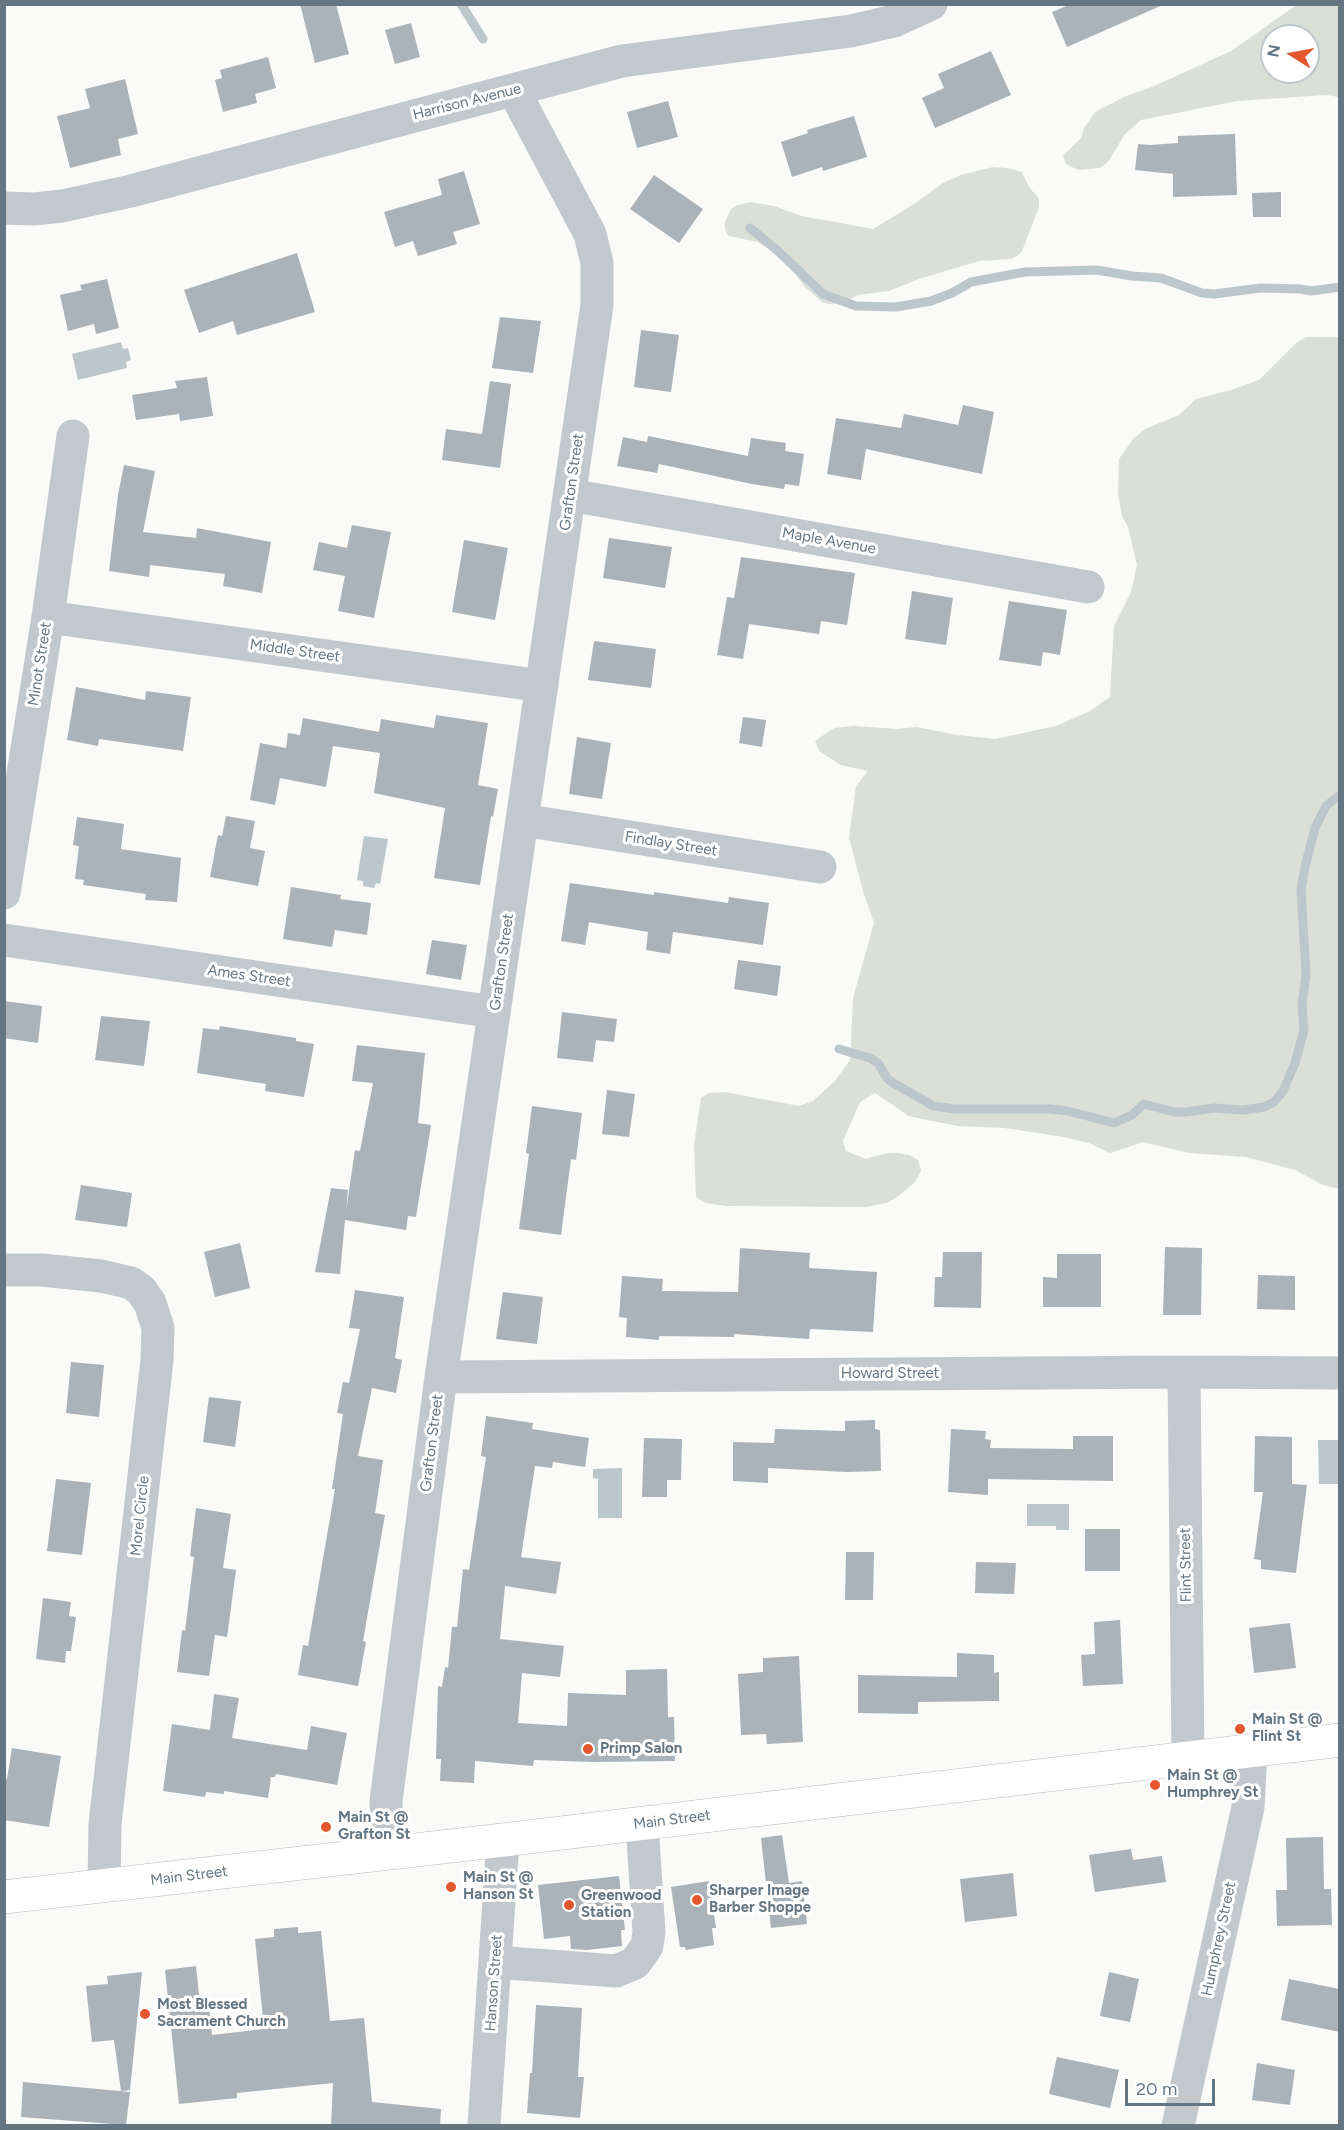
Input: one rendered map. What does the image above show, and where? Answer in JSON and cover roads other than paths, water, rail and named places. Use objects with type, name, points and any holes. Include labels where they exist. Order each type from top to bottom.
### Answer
[{"type":"main road","name":"Main Street","points":[[4,1897],[642,1824],[1340,1740]]},
{"type":"street","name":"Harrison Avenue","points":[[4,208],[34,209],[62,206],[131,191],[514,91],[584,69],[622,61],[875,27],[931,4]]},
{"type":"street","name":"Grafton Street","points":[[388,1853],[386,1801],[441,1377],[597,305],[597,263],[590,234],[514,91]]},
{"type":"street","name":"Minot Street","points":[[4,893],[48,617],[73,436]]},
{"type":"street","name":"Maple Avenue","points":[[570,495],[1088,587]]},
{"type":"street","name":"Middle Street","points":[[48,617],[542,686]]},
{"type":"street","name":"Findlay Street","points":[[522,820],[820,867]]},
{"type":"street","name":"Ames Street","points":[[4,940],[494,1011]]},
{"type":"street","name":"Morel Circle","points":[[4,1270],[42,1270],[101,1276],[131,1283],[141,1290],[150,1303],[158,1328],[157,1360],[105,1824],[104,1886]]},
{"type":"street","name":"Flint Street","points":[[1184,1372],[1188,1759]]},
{"type":"street","name":"Howard Street","points":[[441,1377],[1340,1373]]},
{"type":"street","name":"Humphrey Street","points":[[1178,2126],[1248,1807],[1251,1750]]},
{"type":"street","points":[[495,1962],[616,1971],[635,1964],[644,1953],[649,1940],[642,1824]]},
{"type":"street","name":"Hanson Street","points":[[484,2126],[504,1840]]},
{"type":"waterway","points":[[461,4],[483,39]]},
{"type":"waterway","points":[[750,228],[823,294],[856,306],[896,307],[931,301],[971,282],[1025,272],[1097,270],[1161,278],[1202,293],[1214,294],[1261,288],[1311,291],[1340,287]]},
{"type":"waterway","points":[[839,1049],[870,1058],[878,1063],[893,1083],[933,1106],[955,1109],[1050,1109],[1068,1111],[1114,1123],[1132,1115],[1144,1104],[1174,1112],[1186,1112],[1214,1108],[1243,1110],[1264,1107],[1274,1102],[1283,1091],[1295,1063],[1304,1030],[1302,1005],[1306,974],[1301,890],[1305,867],[1315,828],[1326,806],[1340,795]]},
{"type":"place","name":"Main St @ Flint St","points":[[1240,1729]]},
{"type":"place","name":"Primp Salon","points":[[588,1749]]},
{"type":"place","name":"Main St @ Humphrey St","points":[[1155,1785]]},
{"type":"place","name":"Main St @ Grafton St","points":[[326,1827]]},
{"type":"place","name":"Main St @ Hanson St","points":[[451,1887]]},
{"type":"place","name":"Sharper Image Barber Shoppe","points":[[697,1900]]},
{"type":"place","name":"Greenwood Station","points":[[569,1905]]},
{"type":"place","name":"Most Blessed Sacrament Church","points":[[145,2014]]}]
